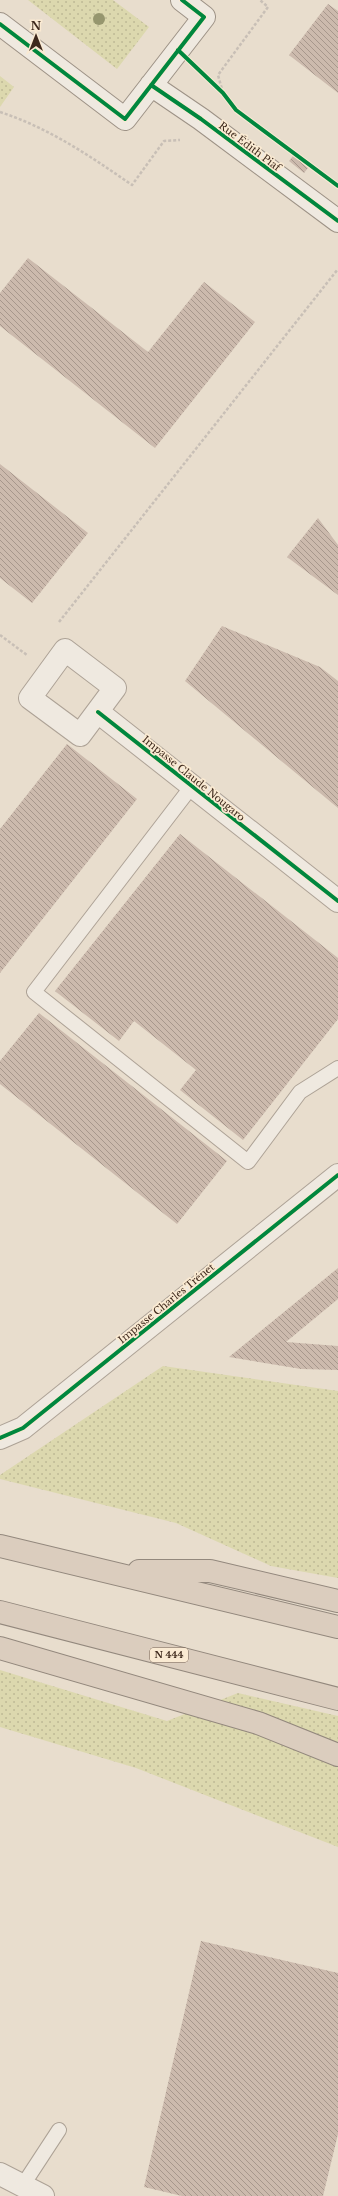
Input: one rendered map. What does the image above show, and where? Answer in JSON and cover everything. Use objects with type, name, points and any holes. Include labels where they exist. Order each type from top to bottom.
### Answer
[{"type":"highway","points":[[0,1546],[338,1627]]},
{"type":"highway","points":[[101,1570],[210,1571],[338,1601]]},
{"type":"highway","name":"N 444","points":[[0,1612],[338,1698]]},
{"type":"highway","points":[[0,1648],[258,1723],[338,1755]]},
{"type":"street","points":[[0,24],[124,119],[204,17],[182,0]]},
{"type":"street","name":"Rue Édith Piaf","points":[[151,85],[200,119],[338,221]]},
{"type":"street","points":[[65,650],[116,688],[98,712],[80,735],[30,698],[65,650]]},
{"type":"street","name":"Impasse Claude Nougaro","points":[[98,712],[338,901]]},
{"type":"street","name":"Impasse Charles Trénet","points":[[0,1438],[23,1428],[338,1175]]},
{"type":"street","points":[[0,2174],[43,2196]]},
{"type":"lane","points":[[192,786],[34,992],[248,1162],[300,1092],[338,1068]]},
{"type":"lane","points":[[22,2185],[59,2130]]},
{"type":"path","points":[[224,93],[218,75],[268,7],[260,0]]},
{"type":"path","points":[[212,82],[228,99]]},
{"type":"path","points":[[0,112],[20,119],[69,142],[132,184],[164,141],[184,139]]},
{"type":"path","points":[[55,627],[338,269]]},
{"type":"path","points":[[0,635],[49,672]]},
{"type":"shaded area","points":[[28,0],[113,0],[149,27],[117,69]]},
{"type":"shaded area","points":[[0,76],[14,87],[0,107]]},
{"type":"shaded area","points":[[163,1366],[338,1391],[338,1578],[271,1566],[176,1523],[0,1479],[0,1475]]},
{"type":"shaded area","points":[[0,1670],[167,1721],[238,1693],[338,1716],[338,1847],[136,1768],[0,1727]]},
{"type":"building","points":[[328,4],[338,11],[338,93],[289,55]]},
{"type":"building","points":[[293,156],[308,168],[304,173],[289,161]]},
{"type":"building","points":[[28,258],[148,352],[204,282],[255,322],[155,448],[0,326],[0,293]]},
{"type":"building","points":[[0,464],[88,533],[32,603],[0,578]]},
{"type":"building","points":[[318,518],[338,545],[338,595],[287,557]]},
{"type":"building","points":[[222,626],[320,667],[338,681],[338,808],[185,681]]},
{"type":"building","points":[[67,744],[137,799],[0,973],[0,829]]},
{"type":"building","points":[[180,834],[338,958],[338,1019],[243,1140],[180,1090],[196,1070],[134,1021],[119,1041],[55,991]]},
{"type":"building","points":[[39,1013],[227,1161],[177,1224],[0,1084],[0,1061]]},
{"type":"building","points":[[338,1268],[338,1299],[286,1342],[338,1346],[338,1370],[301,1369],[229,1357]]},
{"type":"building","points":[[201,1941],[338,1973],[338,2134],[323,2196],[182,2196],[144,2187]]},
{"type":"cycle path","points":[[0,24],[125,119],[204,17],[182,0]]},
{"type":"cycle path","points":[[178,50],[223,93],[236,110],[338,186]]},
{"type":"cycle path","points":[[151,85],[201,119],[338,221]]},
{"type":"cycle path","points":[[98,712],[338,901]]},
{"type":"cycle path","points":[[0,1438],[23,1428],[338,1175]]}]
